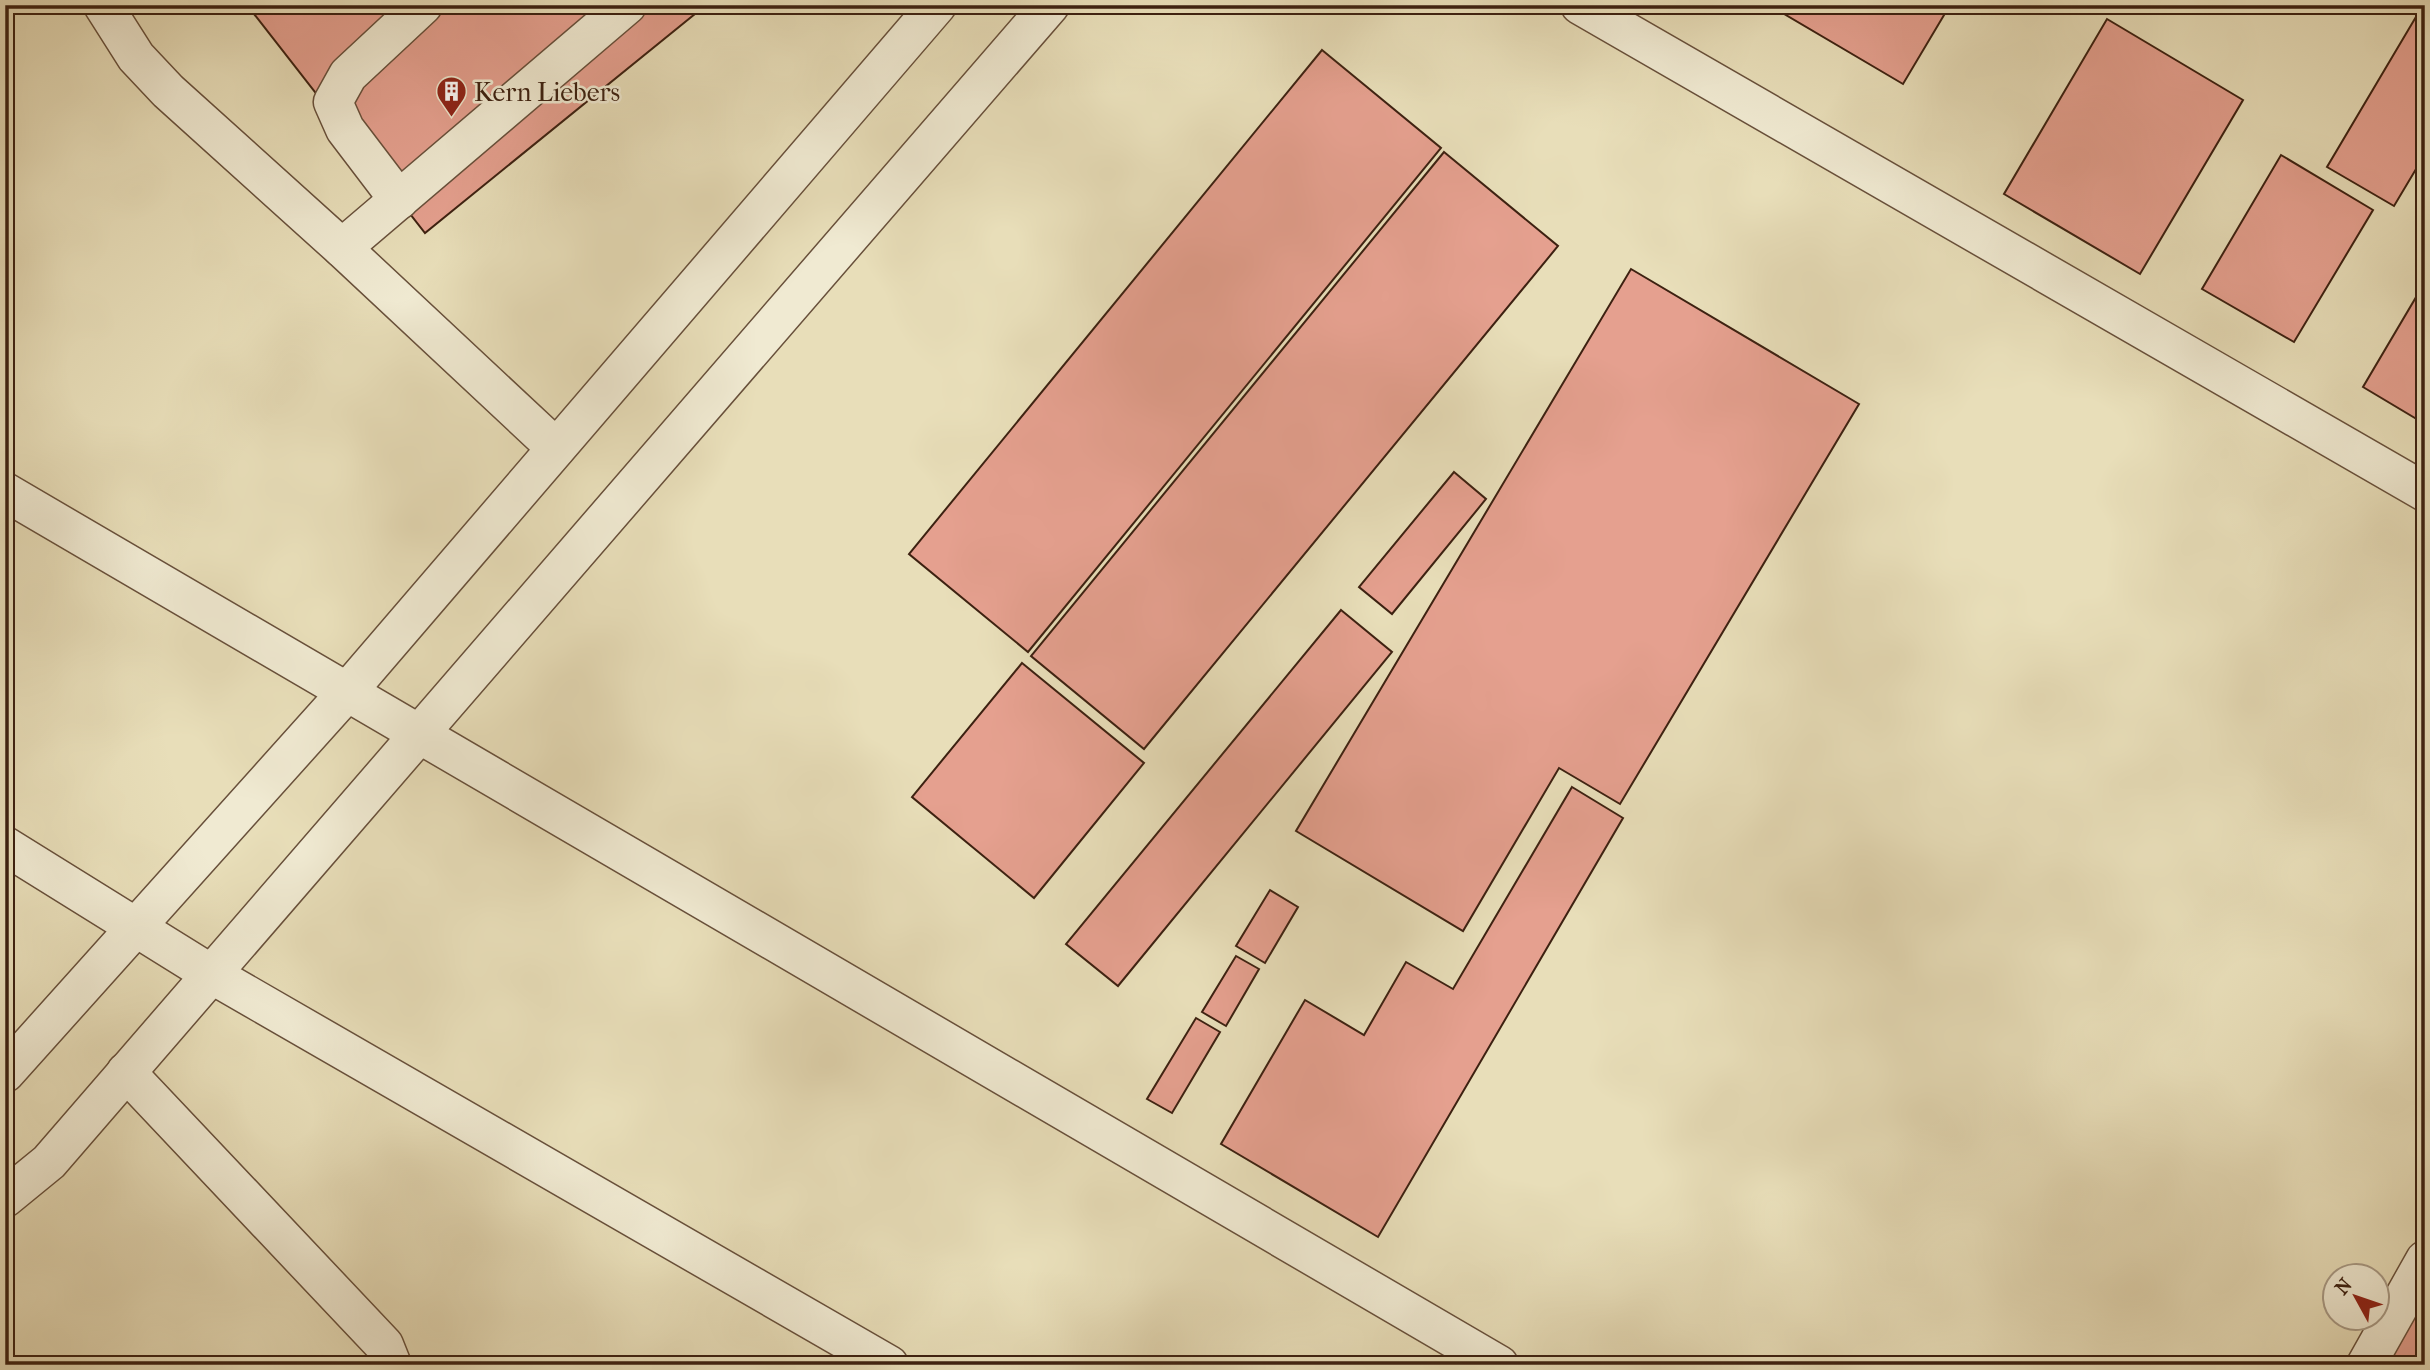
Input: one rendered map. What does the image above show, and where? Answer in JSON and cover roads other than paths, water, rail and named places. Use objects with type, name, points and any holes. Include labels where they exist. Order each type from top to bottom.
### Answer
[{"type":"street","points":[[103,5],[136,57],[168,91],[342,248],[556,448]]},
{"type":"street","points":[[399,200],[345,129],[333,102],[348,75],[423,5]]},
{"type":"street","points":[[342,248],[628,5]]},
{"type":"street","points":[[5,1073],[346,692],[937,5]]},
{"type":"street","points":[[5,1198],[49,1162],[1050,5]]},
{"type":"street","points":[[1580,5],[2425,492]]},
{"type":"street","points":[[5,492],[1499,1365]]},
{"type":"street","points":[[5,846],[211,974],[889,1365]]},
{"type":"street","points":[[126,1072],[384,1345],[392,1365]]},
{"type":"street","points":[[2366,1365],[2425,1260]]},
{"type":"place","name":"Kern Liebers","points":[[451,119]]}]
